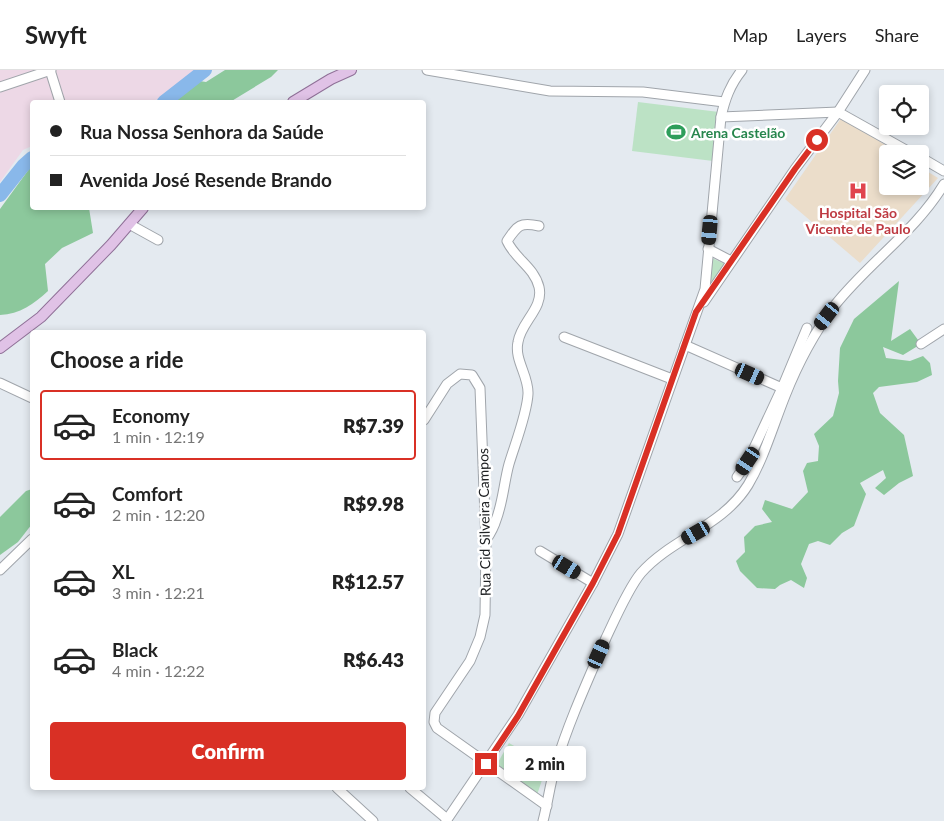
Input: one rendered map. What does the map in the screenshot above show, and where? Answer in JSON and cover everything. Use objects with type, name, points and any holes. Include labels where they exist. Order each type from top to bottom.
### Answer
[{"type":"main road","points":[[296,100],[331,79],[351,70]]},
{"type":"main road","points":[[0,348],[41,317],[112,245],[141,210]]},
{"type":"street","points":[[0,87],[50,70],[59,100]]},
{"type":"street","points":[[426,70],[550,91],[643,92],[724,102]]},
{"type":"street","points":[[412,790],[446,820],[518,716],[593,583],[618,534],[705,289],[721,118],[724,102],[734,80],[742,70]]},
{"type":"street","points":[[696,312],[795,169],[838,112],[865,70]]},
{"type":"street","points":[[721,118],[838,112],[898,145]]},
{"type":"street","points":[[929,162],[944,171]]},
{"type":"street","points":[[737,477],[748,461],[818,328],[852,283],[910,227],[935,199],[944,184]]},
{"type":"street","points":[[486,542],[496,520],[509,465],[527,404],[528,392],[517,350],[518,342],[523,327],[539,303],[540,295],[534,274],[525,262],[517,257],[507,241],[515,228],[526,223],[539,226]]},
{"type":"street","points":[[129,224],[158,240]]},
{"type":"street","points":[[708,249],[732,262]]},
{"type":"street","points":[[543,821],[552,778],[576,706],[614,619],[639,575],[653,561],[708,526],[737,501],[748,485],[756,468],[807,328]]},
{"type":"street","points":[[921,344],[944,329]]},
{"type":"street","points":[[564,337],[672,379]]},
{"type":"street","points":[[685,346],[785,388]]},
{"type":"street","name":"Rua Cid Silveira Campos","points":[[426,417],[447,384],[460,374],[472,375],[480,388],[486,542],[485,615],[480,637],[470,661],[435,712],[434,722],[437,728],[486,764]]},
{"type":"street","points":[[0,383],[30,397]]},
{"type":"street","points":[[0,570],[30,541]]},
{"type":"street","points":[[540,551],[593,583]]},
{"type":"street","points":[[486,764],[547,806]]},
{"type":"street","points":[[339,790],[373,821]]},
{"type":"shaded area","points":[[0,70],[198,70],[155,100],[30,100],[30,147],[23,150],[0,182]]},
{"type":"shaded area","name":"Hospital São Vicente de Paulo","points":[[842,117],[885,145],[879,145],[879,195],[922,195],[860,263],[785,199]]},
{"type":"shaded area","name":"Hospital São Vicente de Paulo","points":[[929,172],[938,178],[929,188]]},
{"type":"green space","points":[[225,70],[278,70],[271,77],[233,100],[173,100],[193,80],[206,82]]},
{"type":"green space","name":"Arena Castelão","points":[[638,102],[719,112],[713,161],[632,151]]},
{"type":"green space","points":[[30,168],[30,210],[89,210],[93,233],[62,248],[45,264],[48,291],[43,296],[14,313],[0,315],[0,209]]},
{"type":"green space","points":[[712,258],[725,264],[708,291]]},
{"type":"green space","points":[[899,281],[891,341],[910,329],[921,344],[903,355],[883,347],[886,358],[910,361],[923,356],[930,363],[932,375],[917,382],[879,387],[873,393],[880,413],[904,435],[913,476],[899,483],[884,495],[875,488],[886,478],[883,470],[860,483],[866,494],[854,526],[842,533],[830,545],[818,541],[809,544],[801,564],[807,578],[804,588],[791,580],[775,589],[757,588],[740,571],[736,561],[745,552],[744,537],[755,526],[772,522],[762,509],[765,500],[792,509],[808,492],[803,471],[807,463],[818,461],[819,446],[814,434],[833,416],[839,393],[840,348],[854,319]]},
{"type":"green space","points":[[30,490],[30,527],[18,542],[0,555],[0,517],[26,491]]},
{"type":"green space","points":[[509,743],[547,765],[537,795],[497,764]]},
{"type":"waterway","points":[[167,100],[205,70]]},
{"type":"waterway","points":[[0,195],[30,160]]},
{"type":"place","name":"Arena Castelão","points":[[676,132]]},
{"type":"place","name":"Hospital São Vicente de Paulo","points":[[858,191]]},
{"type":"route","points":[[486,764],[518,716],[593,583],[618,534],[696,312],[817,140]]}]
